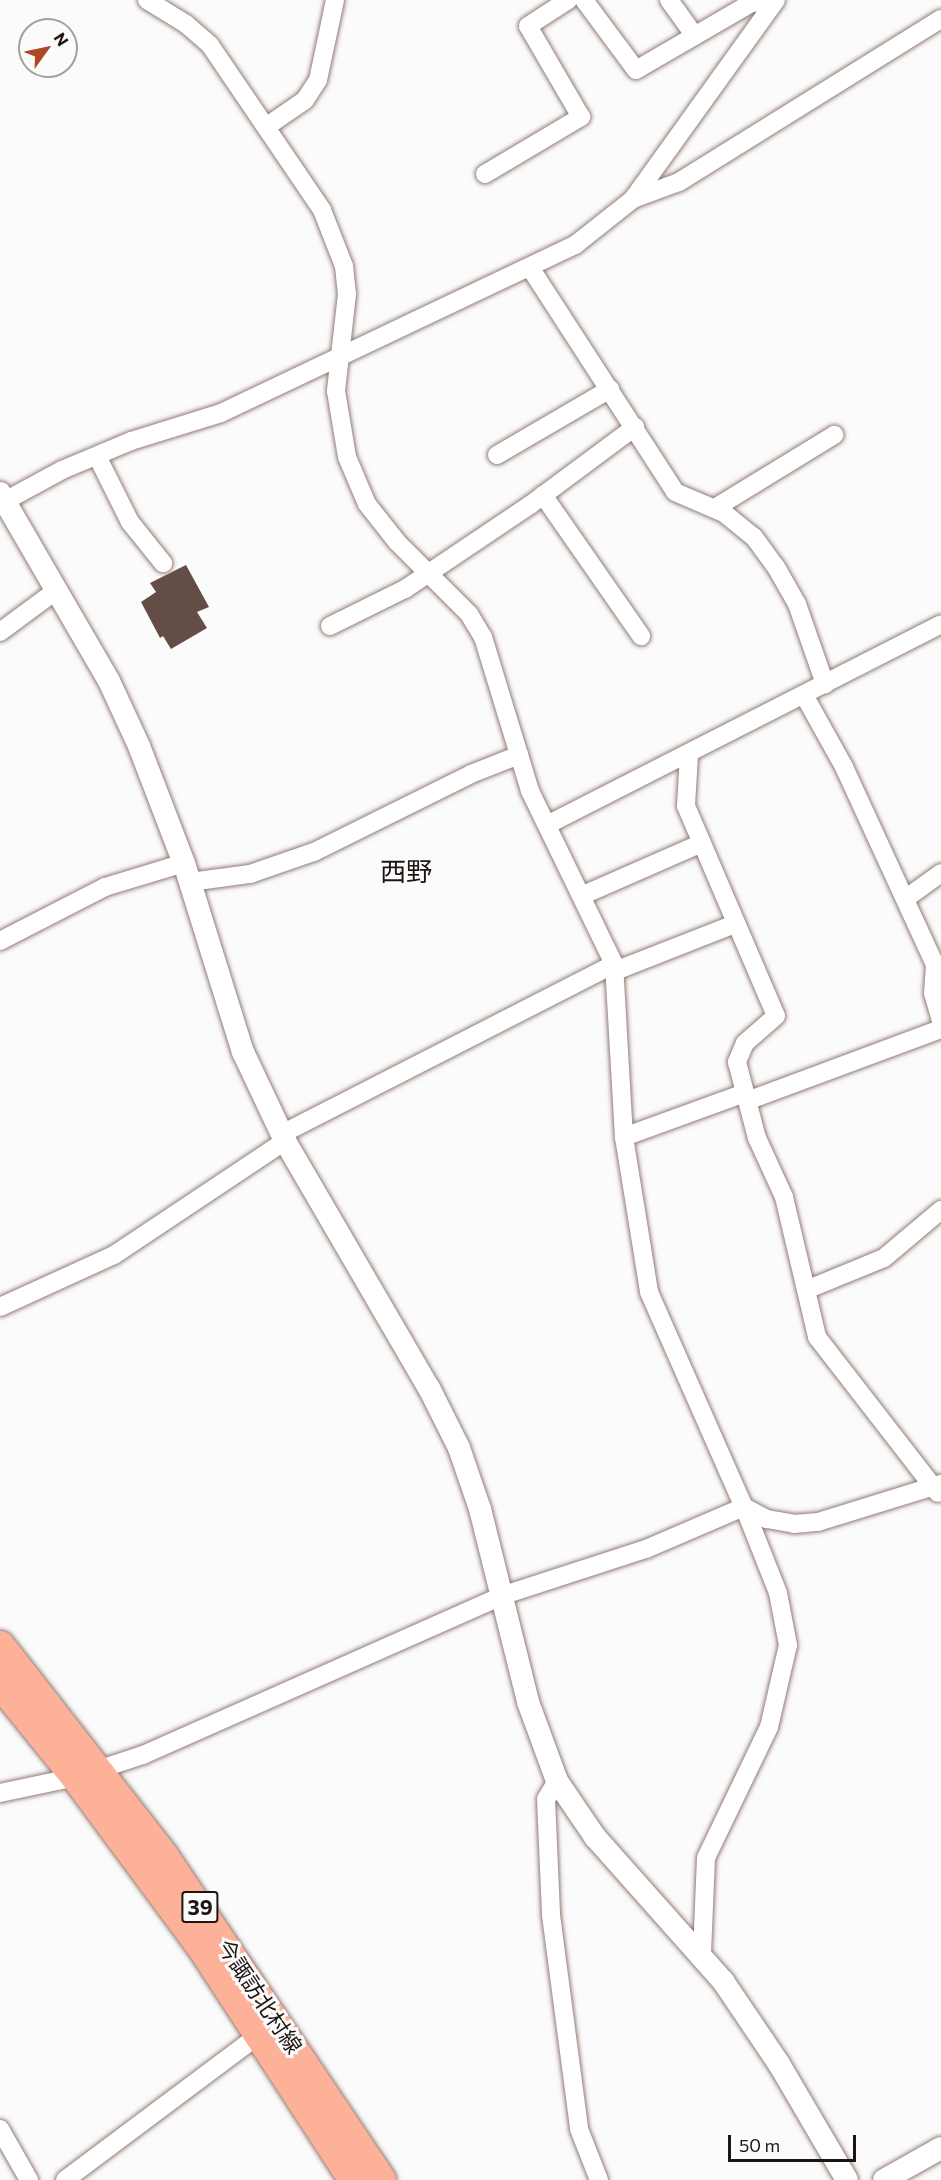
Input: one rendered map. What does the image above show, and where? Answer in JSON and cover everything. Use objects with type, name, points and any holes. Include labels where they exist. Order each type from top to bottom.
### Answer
[{"type":"main road","name":"今諏訪北村線","points":[[0,1646],[88,1773],[354,2180]]},
{"type":"main road","name":"今諏訪北村線","points":[[0,1683],[88,1773],[222,1939],[381,2180]]},
{"type":"street","points":[[147,0],[186,24],[210,45],[322,210],[344,266],[347,294],[338,355],[336,391],[348,457],[355,476],[367,504],[428,573],[469,614],[483,637],[530,791],[614,967],[624,1137],[649,1293],[744,1507],[778,1593],[788,1645],[781,1686],[768,1727],[706,1858],[702,1954]]},
{"type":"street","points":[[266,127],[304,100],[318,80],[335,0]]},
{"type":"street","points":[[485,174],[581,117],[528,26],[568,0]]},
{"type":"street","points":[[584,0],[636,70],[751,3],[775,0]]},
{"type":"street","points":[[669,0],[695,36]]},
{"type":"street","points":[[775,0],[633,199],[575,245],[531,269],[338,355],[220,413],[97,456],[3,497],[114,692],[155,784],[187,872],[243,1052],[284,1138],[423,1378],[459,1448],[480,1509],[528,1702],[557,1781],[624,1872],[702,1954],[779,2064],[847,2180]]},
{"type":"street","points":[[633,199],[679,182],[941,19]]},
{"type":"street","points":[[531,269],[675,492],[715,508],[754,537],[776,567],[797,604],[825,684]]},
{"type":"street","points":[[497,455],[610,389]]},
{"type":"street","points":[[330,626],[428,573],[543,495],[635,427]]},
{"type":"street","points":[[715,508],[834,435]]},
{"type":"street","points":[[97,456],[130,522],[163,563]]},
{"type":"street","points":[[543,495],[641,636]]},
{"type":"street","points":[[0,632],[57,590]]},
{"type":"street","points":[[547,825],[689,755],[941,624]]},
{"type":"street","points":[[804,695],[844,767],[935,965],[933,993],[941,1021]]},
{"type":"street","points":[[0,941],[105,887],[187,872],[250,874],[314,852],[471,774],[519,755]]},
{"type":"street","points":[[689,755],[686,806],[776,1016],[745,1043],[737,1062],[757,1138],[784,1197],[817,1337],[938,1489],[818,1522],[794,1524],[767,1519],[744,1507]]},
{"type":"street","points":[[581,896],[702,843]]},
{"type":"street","points":[[905,899],[941,873]]},
{"type":"street","points":[[0,1307],[114,1255],[284,1138],[614,967],[735,924]]},
{"type":"street","points":[[624,1137],[941,1029]]},
{"type":"street","points":[[806,1290],[884,1258],[941,1210]]},
{"type":"street","points":[[0,1793],[88,1773],[143,1755],[501,1596],[646,1549],[744,1507]]},
{"type":"street","points":[[557,1781],[546,1799],[551,1915],[579,2129],[599,2180]]},
{"type":"street","points":[[65,2180],[260,2035]]},
{"type":"street","points":[[0,2129],[29,2180]]},
{"type":"street","points":[[884,2180],[941,2148]]},
{"type":"building","points":[[186,565],[209,607],[197,612],[207,628],[171,649],[163,636],[160,638],[141,602],[156,592],[150,583]]},
{"type":"district","name":"西野","points":[[406,871]]}]
